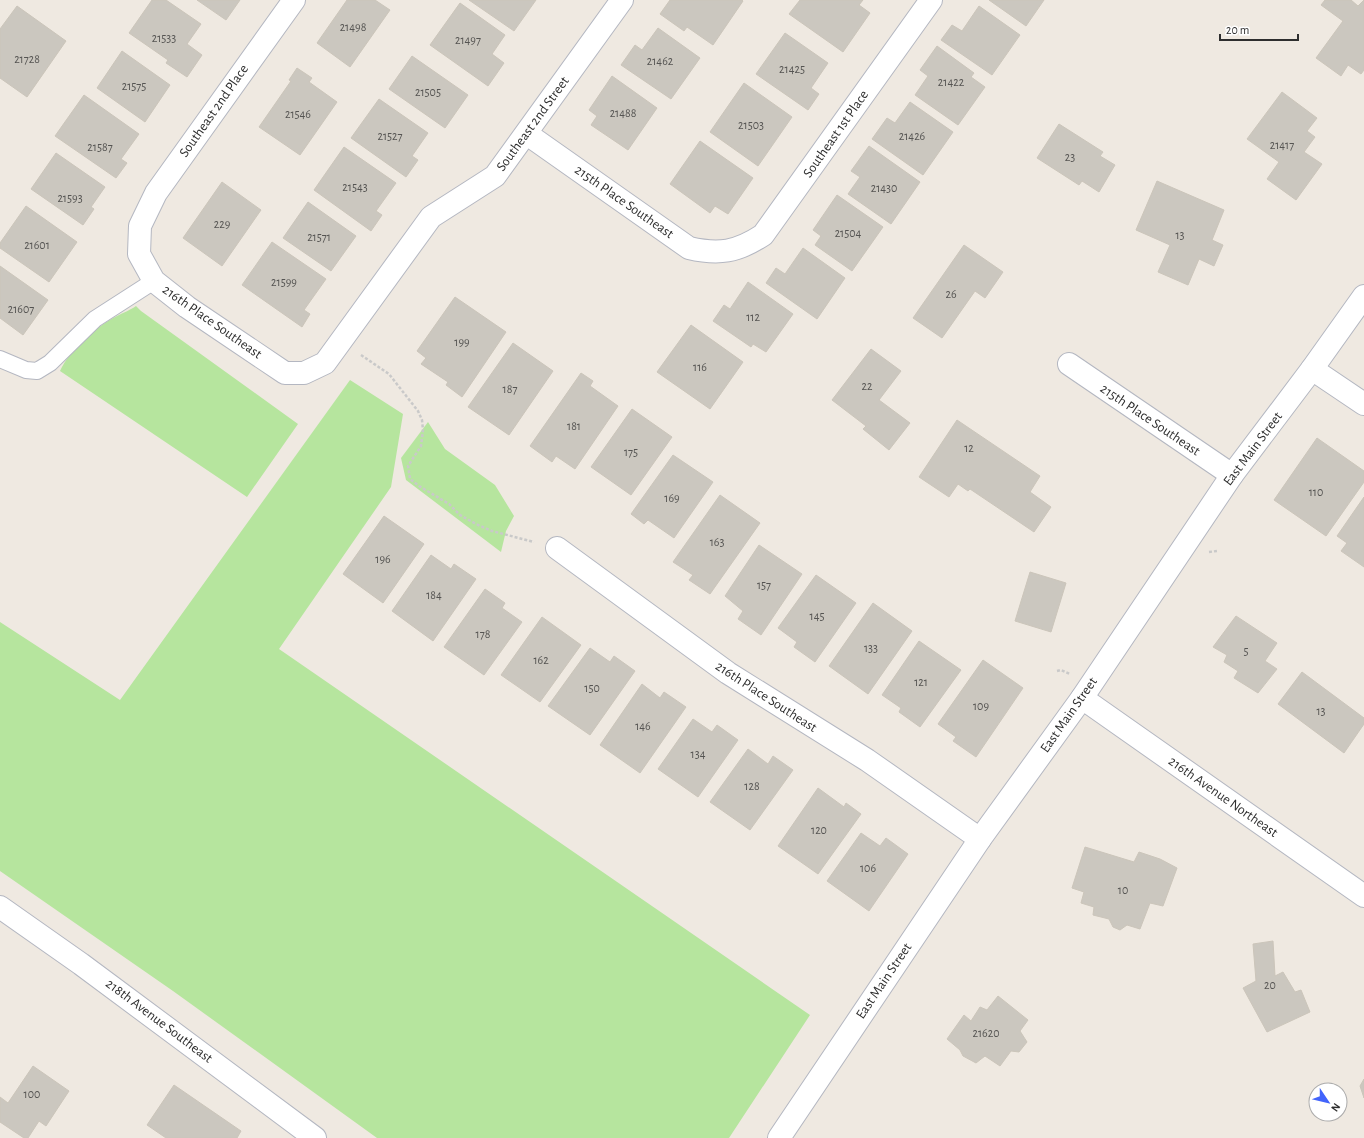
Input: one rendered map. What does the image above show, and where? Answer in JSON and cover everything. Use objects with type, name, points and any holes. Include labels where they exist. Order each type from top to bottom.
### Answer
[{"type":"street","name":"Southeast 2nd Place","points":[[140,226],[156,193],[294,0]]},
{"type":"street","name":"Southeast 2nd Street","points":[[325,363],[431,217],[496,176],[622,0]]},
{"type":"street","name":"Southeast 1st Place","points":[[728,251],[746,246],[763,236],[931,0]]},
{"type":"street","name":"215th Place Southeast","points":[[527,134],[689,248],[707,252],[728,251]]},
{"type":"street","name":"216th Place Southeast","points":[[140,226],[139,254],[154,280],[187,307],[285,373],[304,373],[325,363]]},
{"type":"street","name":"East Main Street","points":[[779,1138],[980,839],[1082,698],[1232,475],[1312,369],[1364,296]]},
{"type":"street","name":"215th Place Southeast","points":[[1069,364],[1232,475]]},
{"type":"street","points":[[1312,369],[1364,404]]},
{"type":"street","name":"216th Place Southeast","points":[[557,548],[728,673],[867,760],[980,839]]},
{"type":"street","name":"216th Avenue Northeast","points":[[1082,698],[1364,896]]},
{"type":"street","name":"218th Avenue Southeast","points":[[0,907],[81,964],[313,1137]]},
{"type":"lane","points":[[0,359],[26,370],[37,371],[50,363],[95,320],[154,280]]},
{"type":"path","points":[[355,353],[360,354],[389,374],[418,411],[422,420],[423,438],[421,446],[408,466],[410,479],[449,504],[460,515],[476,524],[492,531],[557,548]]},
{"type":"path","points":[[1058,672],[1061,670],[1076,677]]},
{"type":"green space","points":[[136,306],[298,424],[247,497],[60,371],[70,354],[84,339],[100,326]]},
{"type":"green space","points":[[350,380],[403,414],[391,487],[279,649],[810,1015],[729,1138],[377,1138],[173,991],[0,871],[0,622],[120,700]]},
{"type":"green space","points":[[428,422],[445,449],[495,485],[514,516],[506,531],[501,552],[406,480],[401,458]]},
{"type":"building","points":[[152,0],[166,0],[201,24],[187,44],[202,55],[187,77],[166,63],[168,60],[129,33]]},
{"type":"building","points":[[197,0],[240,0],[226,20]]},
{"type":"building","points":[[347,0],[375,0],[390,10],[350,67],[317,43]]},
{"type":"building","points":[[469,0],[536,0],[514,31]]},
{"type":"building","points":[[670,0],[743,1],[713,45],[687,27],[684,31],[660,14]]},
{"type":"building","points":[[800,0],[863,0],[859,5],[870,13],[843,52],[789,14]]},
{"type":"building","points":[[989,0],[1044,0],[1026,26]]},
{"type":"building","points":[[1325,0],[1351,0],[1358,6],[1364,0],[1364,70],[1361,74],[1348,65],[1341,76],[1316,58],[1343,21],[1321,5]]},
{"type":"building","points":[[460,3],[505,35],[492,54],[504,63],[488,86],[430,45]]},
{"type":"building","points":[[17,6],[66,41],[27,97],[0,78],[0,29]]},
{"type":"building","points":[[979,6],[1020,35],[992,75],[941,40],[952,25],[962,31]]},
{"type":"building","points":[[658,28],[700,58],[671,99],[621,65],[635,45],[642,50]]},
{"type":"building","points":[[785,33],[828,63],[811,88],[819,94],[808,110],[756,74]]},
{"type":"building","points":[[937,46],[974,73],[971,77],[985,87],[958,125],[915,95],[928,76],[920,70]]},
{"type":"building","points":[[122,51],[170,85],[145,122],[97,88]]},
{"type":"building","points":[[412,56],[468,95],[445,128],[389,89]]},
{"type":"building","points":[[297,68],[312,78],[309,82],[337,102],[300,155],[259,127],[291,81],[289,80]]},
{"type":"building","points":[[612,76],[657,108],[628,150],[591,125],[597,116],[589,110]]},
{"type":"building","points":[[744,83],[792,117],[758,166],[710,132]]},
{"type":"building","points":[[1282,92],[1317,118],[1307,131],[1315,137],[1304,152],[1322,164],[1296,200],[1267,179],[1279,162],[1247,139]]},
{"type":"building","points":[[84,95],[139,134],[121,159],[127,163],[116,178],[55,136]]},
{"type":"building","points":[[379,99],[428,133],[412,156],[418,160],[406,177],[351,138]]},
{"type":"building","points":[[910,102],[953,132],[923,175],[872,139],[887,118],[895,123]]},
{"type":"building","points":[[1059,124],[1103,152],[1100,156],[1115,165],[1099,192],[1082,181],[1079,185],[1037,158]]},
{"type":"building","points":[[700,141],[753,178],[728,214],[715,206],[710,213],[670,184]]},
{"type":"building","points":[[869,146],[920,182],[891,224],[848,194],[860,177],[851,171]]},
{"type":"building","points":[[344,147],[396,183],[376,211],[382,215],[371,231],[314,190]]},
{"type":"building","points":[[56,153],[105,187],[91,207],[94,209],[83,225],[31,189]]},
{"type":"building","points":[[1157,181],[1224,210],[1212,240],[1223,245],[1214,266],[1199,259],[1188,285],[1158,272],[1170,245],[1136,230]]},
{"type":"building","points":[[222,182],[261,210],[222,266],[183,238]]},
{"type":"building","points":[[837,195],[883,227],[852,271],[815,245],[821,236],[813,230]]},
{"type":"building","points":[[308,202],[356,236],[331,271],[283,238]]},
{"type":"building","points":[[26,206],[77,242],[49,282],[0,248],[0,243]]},
{"type":"building","points":[[272,242],[326,279],[304,310],[310,314],[302,327],[242,285]]},
{"type":"building","points":[[964,245],[1003,272],[985,298],[975,291],[942,338],[913,318]]},
{"type":"building","points":[[803,248],[845,278],[817,319],[766,283],[776,268],[785,274]]},
{"type":"building","points":[[0,266],[48,300],[23,335],[0,318]]},
{"type":"building","points":[[748,282],[793,314],[766,352],[753,344],[751,347],[713,321],[724,305],[730,309]]},
{"type":"building","points":[[455,297],[506,332],[462,397],[446,385],[448,382],[421,364],[426,358],[417,351]]},
{"type":"building","points":[[691,325],[743,362],[710,409],[657,372]]},
{"type":"building","points":[[513,343],[553,371],[509,435],[468,407]]},
{"type":"building","points":[[871,349],[901,371],[879,400],[910,423],[889,450],[863,429],[866,426],[832,400]]},
{"type":"building","points":[[581,373],[593,381],[590,386],[618,406],[575,469],[556,456],[552,462],[530,446]]},
{"type":"building","points":[[632,409],[672,437],[631,495],[591,467]]},
{"type":"building","points":[[957,420],[1040,476],[1030,492],[1051,507],[1034,532],[970,489],[968,491],[958,484],[949,497],[919,477]]},
{"type":"building","points":[[1317,438],[1364,471],[1364,482],[1326,536],[1274,500]]},
{"type":"building","points":[[673,455],[713,482],[674,538],[648,520],[644,524],[631,514]]},
{"type":"building","points":[[720,495],[760,523],[710,594],[689,580],[693,575],[673,562]]},
{"type":"building","points":[[1364,497],[1364,567],[1341,551],[1347,543],[1337,536]]},
{"type":"building","points":[[384,516],[424,544],[383,603],[343,574]]},
{"type":"building","points":[[759,545],[802,574],[761,635],[738,619],[743,611],[725,596]]},
{"type":"building","points":[[431,555],[451,569],[454,564],[476,579],[433,641],[392,611]]},
{"type":"building","points":[[1030,572],[1066,583],[1051,632],[1015,621]]},
{"type":"building","points":[[816,575],[856,603],[815,662],[794,647],[797,642],[778,628]]},
{"type":"building","points":[[485,589],[505,603],[502,608],[522,622],[484,675],[444,647]]},
{"type":"building","points":[[873,603],[912,631],[868,694],[829,666]]},
{"type":"building","points":[[1236,616],[1277,643],[1265,661],[1277,669],[1258,693],[1234,678],[1238,671],[1224,662],[1227,655],[1213,647]]},
{"type":"building","points":[[542,617],[581,645],[540,702],[501,675]]},
{"type":"building","points":[[919,641],[961,670],[920,727],[899,712],[901,708],[882,695]]},
{"type":"building","points":[[590,648],[610,662],[614,656],[635,671],[590,735],[548,706]]},
{"type":"building","points":[[983,660],[1023,688],[976,757],[953,741],[956,737],[938,724]]},
{"type":"building","points":[[1302,672],[1364,718],[1364,724],[1344,753],[1278,704]]},
{"type":"building","points":[[642,684],[660,698],[664,692],[686,707],[640,773],[600,745]]},
{"type":"building","points":[[693,719],[712,732],[717,725],[738,740],[698,797],[658,769]]},
{"type":"building","points":[[748,749],[768,764],[773,756],[793,770],[750,830],[710,802]]},
{"type":"building","points":[[818,788],[844,807],[846,803],[861,814],[818,874],[778,846]]},
{"type":"building","points":[[861,833],[880,846],[886,838],[908,854],[869,911],[827,881]]},
{"type":"building","points":[[1085,847],[1134,862],[1139,852],[1160,859],[1177,868],[1163,906],[1150,903],[1140,929],[1127,925],[1120,930],[1113,927],[1109,919],[1093,915],[1094,907],[1081,903],[1084,892],[1072,888]]},
{"type":"building","points":[[1273,941],[1275,976],[1283,972],[1295,992],[1301,990],[1310,1012],[1267,1032],[1243,988],[1256,981],[1253,944]]},
{"type":"building","points":[[998,996],[1028,1020],[1020,1031],[1027,1042],[1019,1052],[1011,1051],[1000,1066],[985,1056],[976,1063],[963,1056],[960,1050],[947,1039],[964,1015],[971,1021],[980,1007],[987,1010]]},
{"type":"building","points":[[33,1066],[69,1091],[46,1126],[39,1121],[28,1138],[24,1138],[0,1122],[0,1097],[8,1103]]},
{"type":"building","points":[[1364,1079],[1364,1098],[1360,1086]]},
{"type":"building","points":[[174,1085],[241,1131],[237,1138],[166,1138],[147,1125]]}]
